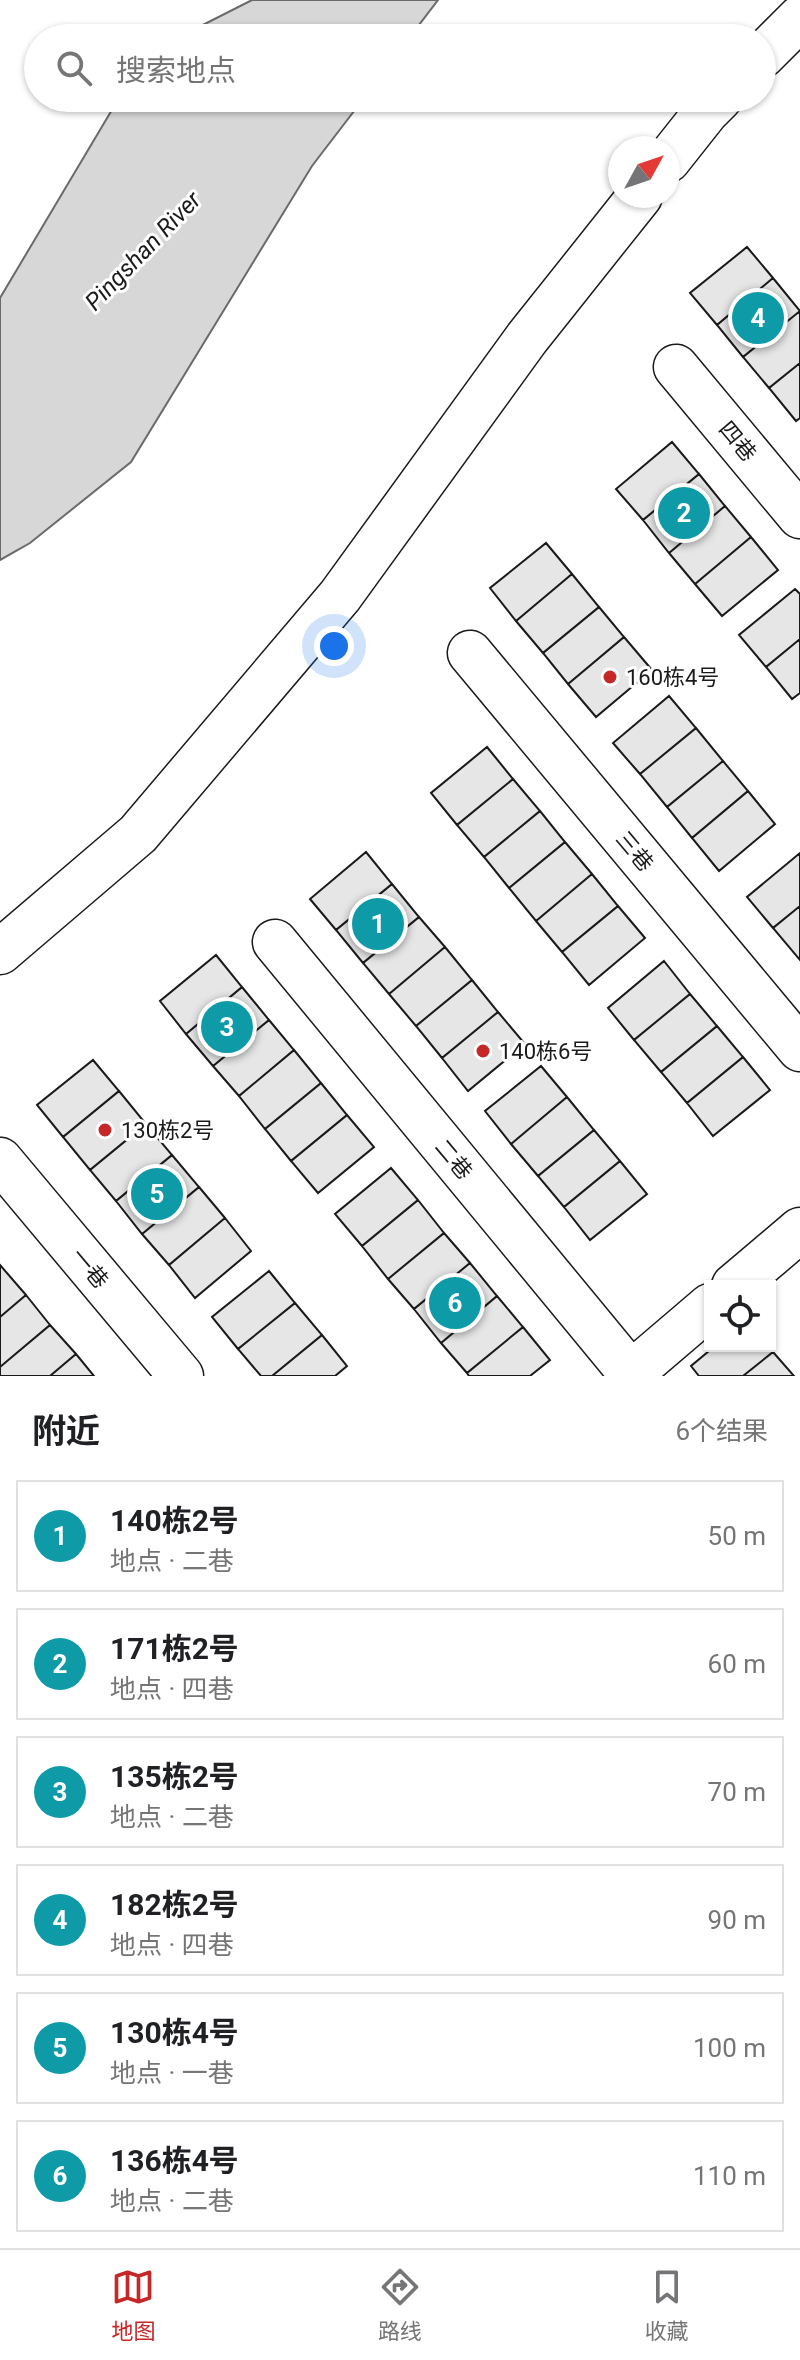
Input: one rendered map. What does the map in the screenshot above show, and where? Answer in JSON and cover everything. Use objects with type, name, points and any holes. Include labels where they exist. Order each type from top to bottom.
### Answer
[{"type":"street","points":[[776,42],[800,18]]},
{"type":"street","points":[[680,145],[706,112]]},
{"type":"street","points":[[0,952],[138,834],[340,596],[527,338],[630,208]]},
{"type":"street","name":"四巷","points":[[676,367],[800,516]]},
{"type":"street","name":"三巷","points":[[470,653],[800,1049]]},
{"type":"street","name":"二巷","points":[[275,942],[631,1375]]},
{"type":"street","name":"一巷","points":[[0,1160],[181,1376]]},
{"type":"street","points":[[741,1280],[800,1230]]},
{"type":"street","points":[[631,1375],[704,1311]]},
{"type":"water","points":[[252,0],[438,0],[420,24],[205,24]]},
{"type":"water","name":"Pingshan River","points":[[111,112],[353,112],[312,166],[131,462],[30,543],[0,560],[0,298]]},
{"type":"building","points":[[747,247],[773,278],[717,325],[690,293]]},
{"type":"building","points":[[773,278],[800,311],[743,357],[717,325]]},
{"type":"building","points":[[800,311],[800,363],[769,388],[743,357]]},
{"type":"building","points":[[800,363],[800,418],[796,421],[769,388]]},
{"type":"building","points":[[672,442],[699,474],[643,520],[616,489]]},
{"type":"building","points":[[699,474],[725,506],[669,553],[643,520]]},
{"type":"building","points":[[725,506],[751,537],[695,584],[669,553]]},
{"type":"building","points":[[751,537],[778,570],[722,616],[695,584]]},
{"type":"building","points":[[546,543],[572,574],[516,621],[490,588]]},
{"type":"building","points":[[572,574],[599,607],[543,653],[516,621]]},
{"type":"building","points":[[795,589],[800,594],[800,639],[766,667],[739,635]]},
{"type":"building","points":[[599,607],[624,637],[568,684],[543,653]]},
{"type":"building","name":"160栋4号","points":[[624,637],[652,670],[596,717],[568,684]]},
{"type":"building","points":[[800,639],[800,693],[792,699],[766,667]]},
{"type":"building","points":[[669,696],[696,728],[640,774],[613,743]]},
{"type":"building","points":[[696,728],[723,761],[667,807],[640,774]]},
{"type":"building","points":[[487,747],[513,779],[457,825],[431,793]]},
{"type":"building","points":[[723,761],[748,791],[692,838],[667,807]]},
{"type":"building","points":[[513,779],[540,811],[484,857],[457,825]]},
{"type":"building","points":[[748,791],[775,824],[719,871],[692,838]]},
{"type":"building","points":[[540,811],[565,842],[509,888],[484,857]]},
{"type":"building","points":[[565,842],[592,874],[536,921],[509,888]]},
{"type":"building","points":[[366,852],[392,884],[336,930],[310,899]]},
{"type":"building","points":[[800,853],[800,906],[773,928],[747,897]]},
{"type":"building","points":[[592,874],[618,906],[562,952],[536,921]]},
{"type":"building","points":[[392,884],[419,917],[363,963],[336,930]]},
{"type":"building","points":[[618,906],[645,938],[589,985],[562,952]]},
{"type":"building","points":[[800,906],[800,960],[773,928]]},
{"type":"building","points":[[419,917],[445,947],[389,994],[363,963]]},
{"type":"building","points":[[445,947],[472,980],[416,1026],[389,994]]},
{"type":"building","points":[[216,955],[242,987],[186,1034],[160,1001]]},
{"type":"building","points":[[664,961],[690,994],[634,1040],[608,1008]]},
{"type":"building","points":[[472,980],[498,1012],[442,1058],[416,1026]]},
{"type":"building","points":[[242,987],[269,1020],[213,1066],[186,1034]]},
{"type":"building","points":[[690,994],[717,1026],[661,1072],[634,1040]]},
{"type":"building","name":"140栋6号","points":[[498,1012],[525,1044],[468,1091],[442,1058]]},
{"type":"building","points":[[269,1020],[294,1050],[239,1096],[213,1066]]},
{"type":"building","points":[[717,1026],[743,1057],[687,1103],[661,1072]]},
{"type":"building","points":[[294,1050],[321,1083],[265,1129],[239,1096]]},
{"type":"building","points":[[743,1057],[770,1090],[713,1136],[687,1103]]},
{"type":"building","points":[[93,1060],[119,1091],[63,1137],[37,1105]]},
{"type":"building","points":[[541,1066],[567,1097],[511,1144],[485,1111]]},
{"type":"building","points":[[321,1083],[347,1115],[291,1161],[265,1129]]},
{"type":"building","name":"130栋2号","points":[[119,1091],[146,1124],[90,1170],[63,1137]]},
{"type":"building","points":[[567,1097],[594,1130],[538,1176],[511,1144]]},
{"type":"building","points":[[347,1115],[374,1147],[318,1193],[291,1161]]},
{"type":"building","points":[[146,1124],[172,1155],[116,1201],[90,1170]]},
{"type":"building","points":[[594,1130],[620,1161],[564,1207],[538,1176]]},
{"type":"building","points":[[172,1155],[199,1187],[142,1234],[116,1201]]},
{"type":"building","points":[[620,1161],[647,1194],[590,1240],[564,1207]]},
{"type":"building","points":[[391,1168],[418,1200],[362,1246],[335,1214]]},
{"type":"building","points":[[199,1187],[225,1218],[169,1265],[142,1234]]},
{"type":"building","points":[[418,1200],[444,1233],[388,1279],[362,1246]]},
{"type":"building","points":[[225,1218],[251,1251],[195,1298],[169,1265]]},
{"type":"building","points":[[444,1233],[470,1263],[414,1309],[388,1279]]},
{"type":"building","points":[[470,1263],[497,1296],[441,1343],[414,1309]]},
{"type":"building","points":[[0,1265],[26,1295],[0,1317]]},
{"type":"building","points":[[269,1271],[295,1303],[238,1349],[212,1317]]},
{"type":"building","points":[[26,1295],[50,1325],[0,1367],[0,1317]]},
{"type":"building","points":[[497,1296],[523,1327],[467,1373],[441,1343]]},
{"type":"building","points":[[295,1303],[322,1335],[272,1376],[261,1376],[238,1349]]},
{"type":"building","points":[[50,1325],[76,1354],[50,1376],[0,1376],[0,1367]]},
{"type":"building","points":[[523,1327],[550,1360],[530,1376],[469,1376],[467,1373]]},
{"type":"building","points":[[322,1335],[347,1366],[335,1376],[272,1376]]},
{"type":"building","points":[[708,1352],[773,1352],[743,1376],[699,1376],[691,1366]]},
{"type":"building","points":[[773,1352],[794,1376],[743,1376]]},
{"type":"building","points":[[76,1354],[94,1376],[50,1376]]},
{"type":"place","name":"182栋2号","points":[[758,318]]},
{"type":"place","name":"171栋2号","points":[[684,513]]},
{"type":"place","name":"160栋4号","points":[[610,677]]},
{"type":"place","name":"140栋2号","points":[[378,924]]},
{"type":"place","name":"135栋2号","points":[[227,1027]]},
{"type":"place","name":"140栋6号","points":[[483,1051]]},
{"type":"place","name":"130栋2号","points":[[105,1130]]},
{"type":"place","name":"130栋4号","points":[[157,1194]]},
{"type":"place","name":"136栋4号","points":[[455,1303]]}]
